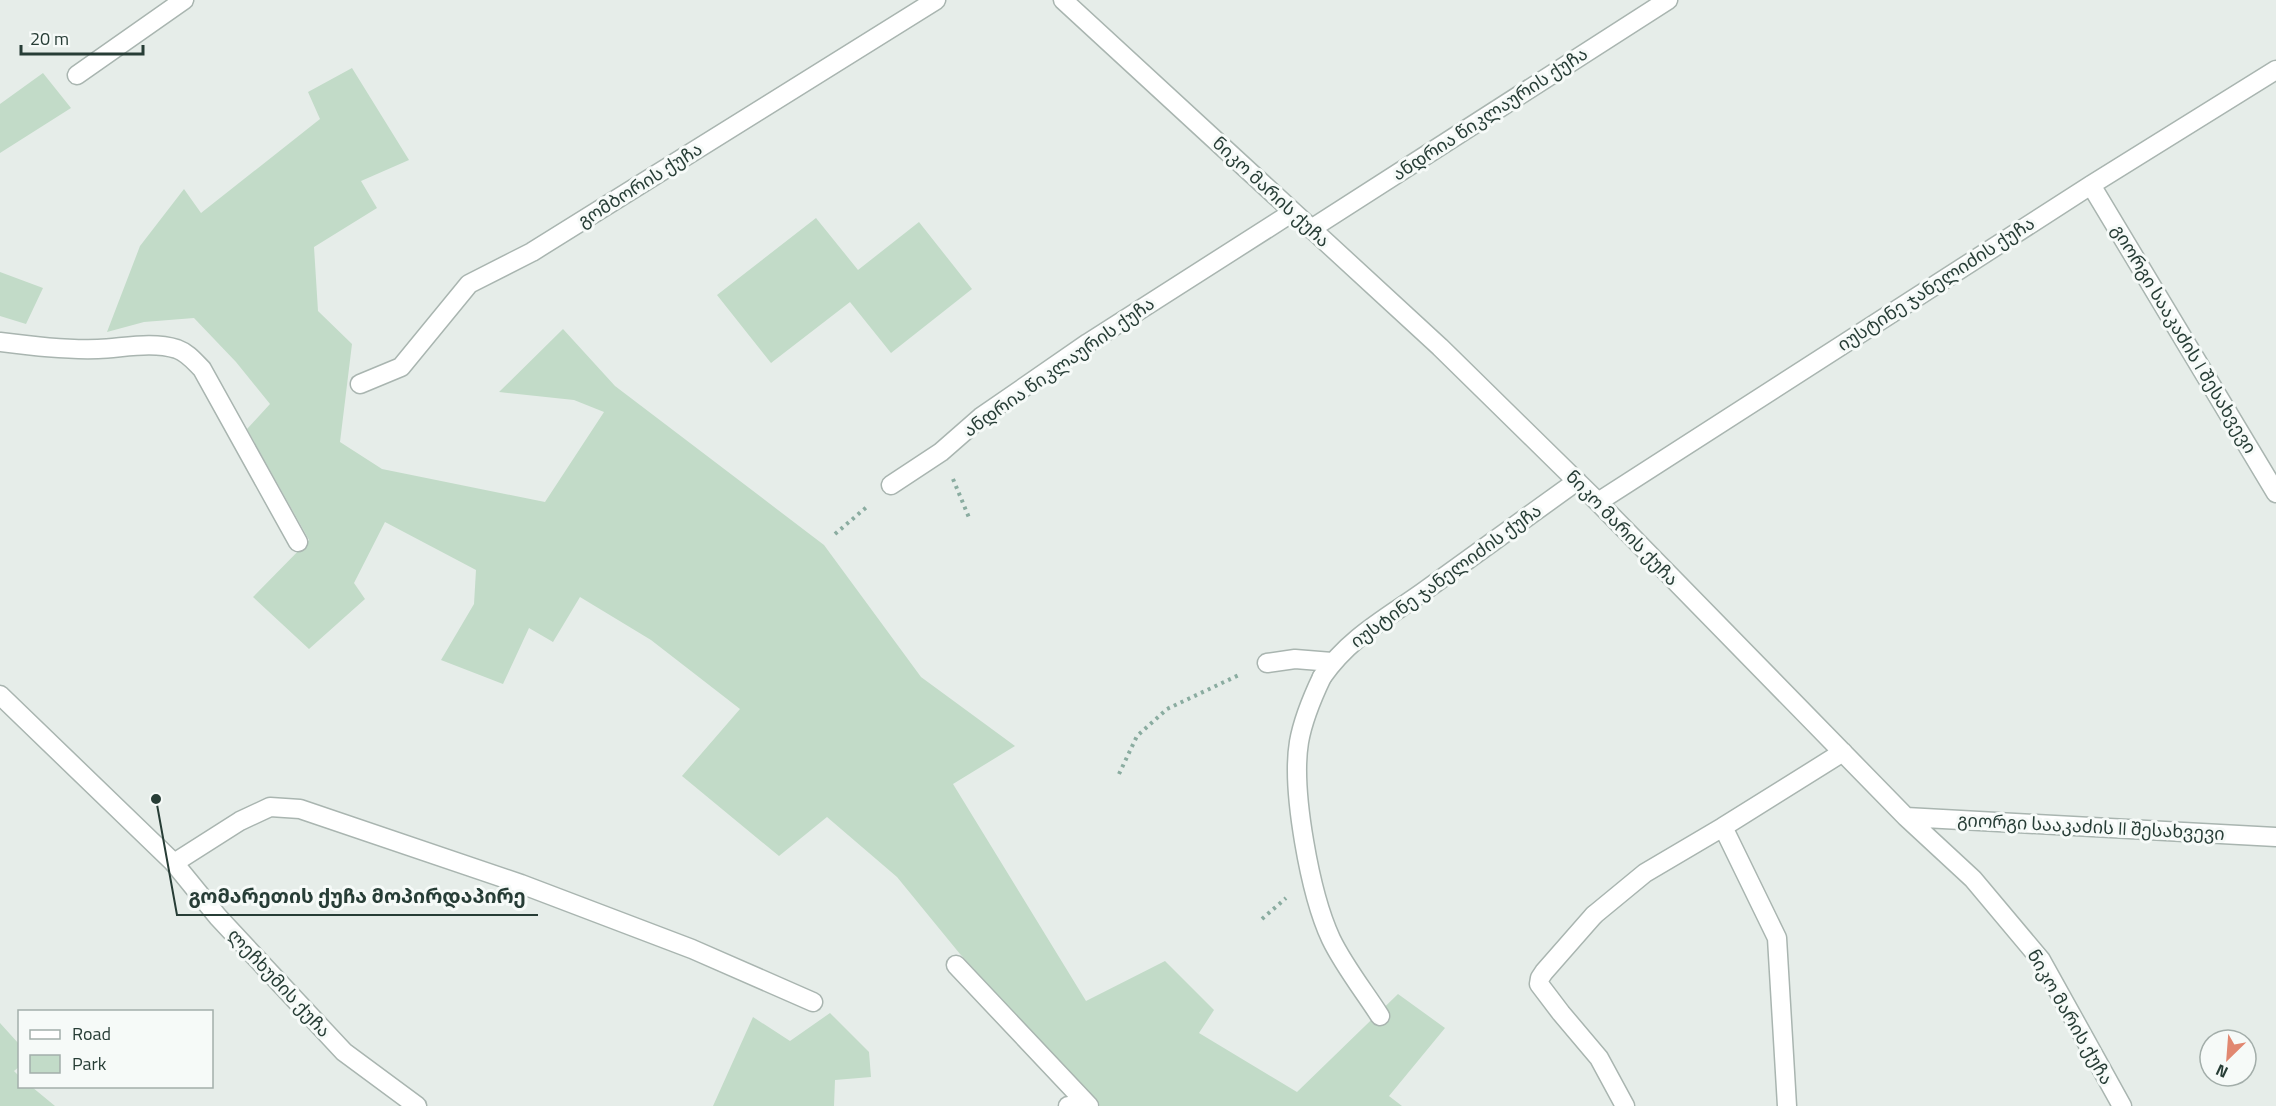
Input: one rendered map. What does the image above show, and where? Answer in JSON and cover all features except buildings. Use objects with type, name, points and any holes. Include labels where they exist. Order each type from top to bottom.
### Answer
[{"type":"street","points":[[77,75],[184,0]]},
{"type":"street","name":"გომბორის ქუჩა","points":[[360,384],[401,367],[469,284],[532,252],[936,0]]},
{"type":"street","name":"ნიკო მარის ქუჩა","points":[[1063,0],[1440,347],[1598,502],[1906,818],[1973,879],[2041,960],[2122,1106]]},
{"type":"street","name":"ანდრია წიკლაურის ქუჩა","points":[[1311,229],[1668,0]]},
{"type":"street","name":"იუსტინე ჯანელიძის ქუჩა","points":[[1598,502],[2091,184],[2276,70]]},
{"type":"street","name":"გიორგი სააკაძის I შესახვევი","points":[[2091,184],[2276,493]]},
{"type":"street","name":"ანდრია წიკლაურის ქუჩა","points":[[891,485],[941,452],[981,417],[1088,343],[1293,212]]},
{"type":"street","points":[[0,342],[62,349],[156,345],[177,349],[191,357],[202,369],[298,542]]},
{"type":"street","name":"იუსტინე ჯანელიძის ქუჩა","points":[[1380,1016],[1331,938],[1311,877],[1298,794],[1299,743],[1308,707],[1327,670],[1357,637],[1421,594],[1576,481]]},
{"type":"street","points":[[1267,663],[1295,659],[1327,670]]},
{"type":"street","name":"ლეჩხუმის ქუჩა","points":[[0,695],[174,863],[218,917],[344,1052],[417,1106]]},
{"type":"street","points":[[1625,1106],[1599,1058],[1539,984],[1540,978],[1594,915],[1645,873],[1843,752]]},
{"type":"street","points":[[174,863],[240,821],[270,807],[300,809],[521,884],[692,949],[813,1002]]},
{"type":"street","name":"გიორგი სააკაძის II შესახვევი","points":[[1906,818],[2276,837]]},
{"type":"street","points":[[1723,826],[1777,938],[1787,1106]]},
{"type":"street","points":[[956,965],[1089,1106]]},
{"type":"path","points":[[941,452],[970,520]]},
{"type":"path","points":[[836,534],[891,485]]},
{"type":"path","points":[[1119,774],[1137,736],[1167,709],[1192,695],[1267,663]]},
{"type":"green space","points":[[352,68],[409,160],[361,181],[377,208],[314,247],[318,311],[352,344],[340,442],[382,469],[545,502],[604,412],[574,400],[499,392],[563,329],[615,386],[824,545],[921,677],[1015,746],[953,784],[1086,1001],[1165,961],[1214,1010],[1199,1033],[1297,1092],[1398,994],[1445,1028],[1389,1096],[1402,1106],[1100,1106],[960,954],[897,877],[827,817],[779,856],[682,776],[740,709],[651,640],[580,597],[553,642],[529,628],[503,684],[441,660],[474,604],[476,570],[385,522],[354,583],[365,599],[309,649],[253,597],[309,540],[247,429],[270,404],[236,362],[194,318],[144,322],[107,332],[140,246],[184,189],[201,213],[320,119],[308,92]]},
{"type":"green space","points":[[43,73],[71,108],[0,153],[0,104]]},
{"type":"green space","points":[[816,218],[858,270],[919,222],[972,289],[891,353],[850,302],[771,363],[717,295]]},
{"type":"green space","points":[[0,272],[43,288],[26,324],[0,316]]},
{"type":"green space","points":[[830,1013],[869,1052],[871,1077],[835,1080],[834,1106],[713,1106],[753,1017],[790,1041]]},
{"type":"green space","points":[[0,1023],[18,1043],[18,1068],[14,1071],[18,1075],[18,1088],[33,1088],[55,1106],[0,1106]]},
{"type":"place","name":"გომარეთის ქუჩა მოპირდაპირე","points":[[156,799]]}]
